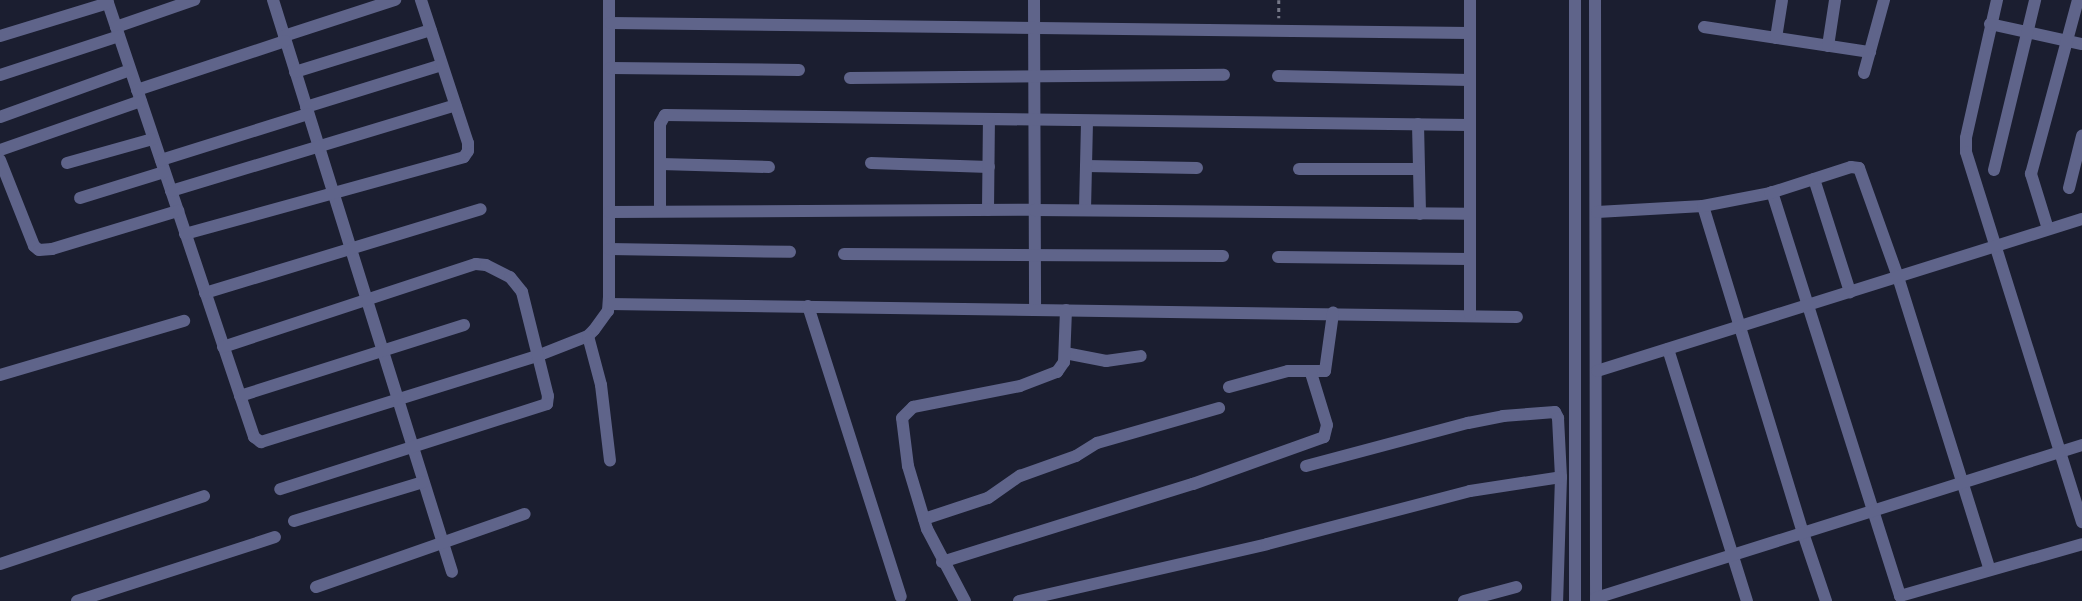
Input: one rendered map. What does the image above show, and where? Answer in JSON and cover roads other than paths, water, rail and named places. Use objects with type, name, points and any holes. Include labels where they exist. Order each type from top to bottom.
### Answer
[{"type":"street","points":[[0,75],[118,31],[194,0]]},
{"type":"street","points":[[273,0],[364,300],[452,572]]},
{"type":"street","points":[[0,150],[285,39],[395,0]]},
{"type":"street","points":[[185,234],[464,157],[468,151],[468,143],[421,0]]},
{"type":"street","points":[[0,36],[108,2],[254,437],[261,442],[537,356],[588,336],[609,304],[609,0]]},
{"type":"street","points":[[1034,0],[1035,309]]},
{"type":"street","points":[[1470,0],[1470,315]]},
{"type":"street","points":[[1575,0],[1575,601]]},
{"type":"street","points":[[1595,0],[1598,212],[1596,600],[2082,445]]},
{"type":"street","points":[[1776,38],[1782,0]]},
{"type":"street","points":[[1828,46],[1835,0]]},
{"type":"street","points":[[1864,73],[1884,0]]},
{"type":"street","points":[[1997,0],[1990,24],[1966,138],[1969,162],[2082,522]]},
{"type":"street","points":[[1994,170],[2035,0]]},
{"type":"street","points":[[2048,230],[2031,174],[2078,0]]},
{"type":"street","points":[[610,23],[1470,33]]},
{"type":"street","points":[[1990,24],[2082,44]]},
{"type":"street","points":[[1704,27],[1870,52]]},
{"type":"street","points":[[295,72],[431,30]]},
{"type":"street","points":[[80,198],[307,111],[442,65]]},
{"type":"street","points":[[610,68],[799,70]]},
{"type":"street","points":[[0,117],[130,70]]},
{"type":"street","points":[[850,78],[1224,75]]},
{"type":"street","points":[[1278,76],[1470,80]]},
{"type":"street","points":[[171,191],[455,105]]},
{"type":"street","points":[[660,210],[660,124],[665,115],[1034,122],[1470,124]]},
{"type":"street","points":[[988,210],[989,121]]},
{"type":"street","points":[[1085,210],[1087,122]]},
{"type":"street","points":[[1418,124],[1420,214]]},
{"type":"street","points":[[2070,188],[2082,136]]},
{"type":"street","points":[[67,163],[154,139]]},
{"type":"street","points":[[0,160],[34,246],[39,250],[52,249],[178,211]]},
{"type":"street","points":[[870,163],[989,168]]},
{"type":"street","points":[[661,164],[769,167]]},
{"type":"street","points":[[1086,166],[1197,168]]},
{"type":"street","points":[[1598,212],[1703,206],[1772,192],[1851,167],[1859,168],[1898,277],[1989,568]]},
{"type":"street","points":[[1299,169],[1419,169]]},
{"type":"street","points":[[1814,179],[1850,292]]},
{"type":"street","points":[[1772,192],[1900,596],[1989,568],[2082,544]]},
{"type":"street","points":[[1703,206],[1802,533],[1826,601]]},
{"type":"street","points":[[205,293],[481,209]]},
{"type":"street","points":[[609,212],[660,210],[1085,210],[1470,214]]},
{"type":"street","points":[[1597,372],[2082,219]]},
{"type":"street","points":[[609,249],[790,252]]},
{"type":"street","points":[[844,254],[1223,256]]},
{"type":"street","points":[[1278,257],[1470,259]]},
{"type":"street","points":[[223,347],[464,266],[486,265],[518,284],[525,300],[548,396],[546,404],[412,449],[280,489]]},
{"type":"street","points":[[609,304],[1517,317]]},
{"type":"street","points":[[808,306],[901,597]]},
{"type":"street","points":[[965,601],[942,562],[924,519],[908,466],[902,418],[905,411],[1047,377],[1062,368],[1065,352],[1066,310]]},
{"type":"street","points":[[1229,387],[1288,371],[1325,371],[1328,367],[1333,313]]},
{"type":"street","points":[[0,375],[184,321]]},
{"type":"street","points":[[240,396],[380,350],[464,325]]},
{"type":"street","points":[[588,336],[601,385],[610,460]]},
{"type":"street","points":[[1668,349],[1747,601]]},
{"type":"street","points":[[1065,352],[1106,361],[1141,356]]},
{"type":"street","points":[[942,562],[1193,484],[1324,437],[1327,425],[1311,372]]},
{"type":"street","points":[[924,519],[988,498],[1020,476],[1076,456],[1097,443],[1220,408]]},
{"type":"street","points":[[1306,466],[1468,423],[1551,411],[1558,418],[1562,477],[1557,601]]},
{"type":"street","points":[[1019,601],[1267,544],[1470,491],[1562,477]]},
{"type":"street","points":[[294,521],[423,482]]},
{"type":"street","points":[[0,564],[204,496]]},
{"type":"street","points":[[316,587],[443,545],[525,514]]},
{"type":"street","points":[[77,601],[276,538]]},
{"type":"street","points":[[1464,601],[1516,587]]}]
